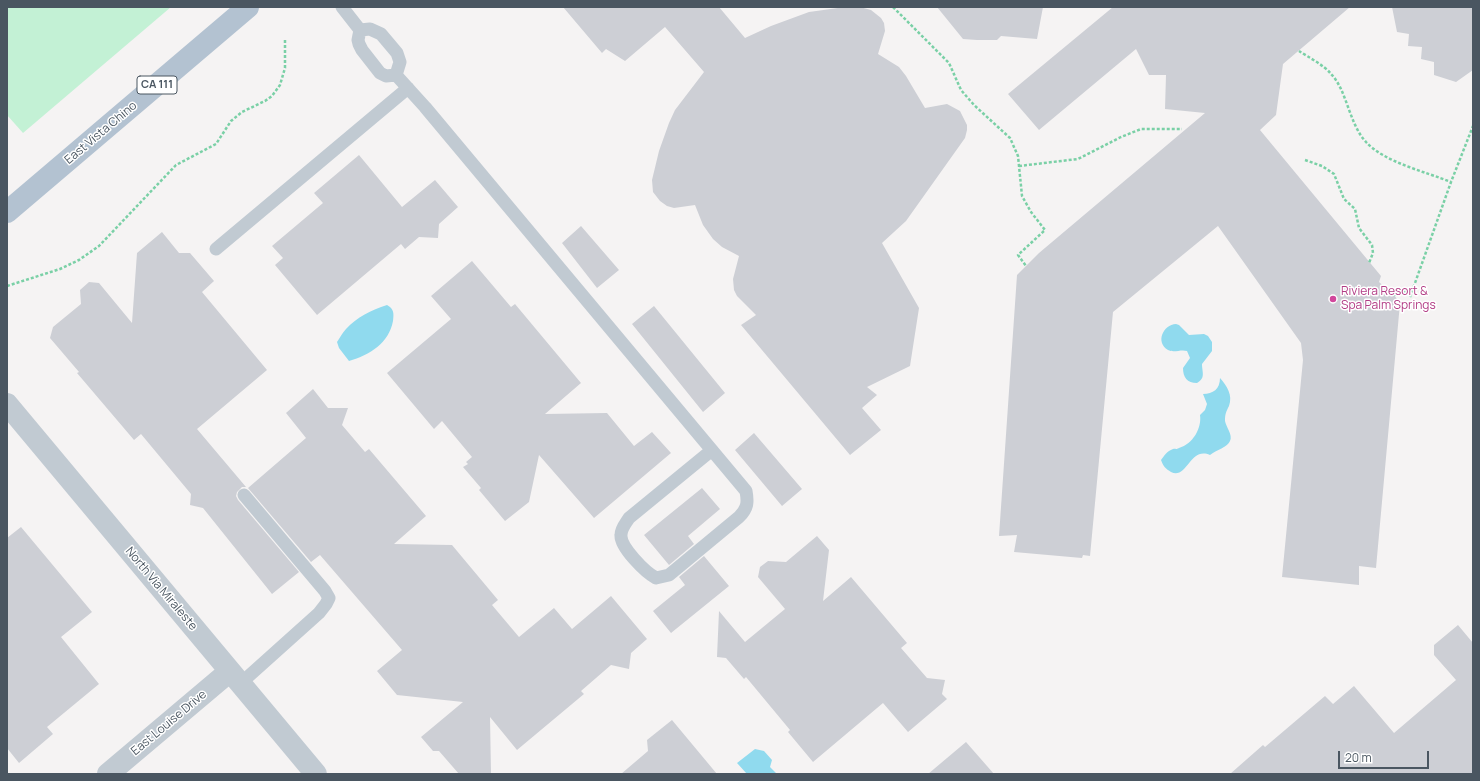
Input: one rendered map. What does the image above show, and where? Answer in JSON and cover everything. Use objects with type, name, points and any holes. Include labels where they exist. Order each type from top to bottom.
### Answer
[{"type":"main road","name":"East Vista Chino","points":[[7,212],[248,7]]},
{"type":"street","name":"North Via Miraleste","points":[[7,404],[316,774]]},
{"type":"street","name":"East Louise Drive","points":[[108,774],[235,677]]},
{"type":"lane","points":[[342,7],[360,30],[358,40],[359,44],[375,67],[386,76],[396,75]]},
{"type":"lane","points":[[360,30],[370,29],[381,34],[397,53],[400,62],[396,75]]},
{"type":"lane","points":[[396,75],[746,490],[748,500],[746,510],[669,575],[656,578],[648,574],[625,547],[621,536],[623,526],[629,518],[712,450]]},
{"type":"lane","points":[[216,249],[408,88]]},
{"type":"lane","points":[[235,677],[319,613],[329,598],[325,591],[244,495]]},
{"type":"path","points":[[894,7],[949,63],[961,90],[974,105],[1010,138],[1018,156],[1022,196],[1031,212],[1045,230],[1018,255],[1026,266]]},
{"type":"path","points":[[7,286],[60,269],[79,260],[99,246],[176,165],[216,144],[231,121],[242,112],[272,96],[280,85],[285,68],[285,39]]},
{"type":"path","points":[[1299,51],[1331,73],[1337,82],[1351,118],[1365,142],[1382,155],[1451,182]]},
{"type":"path","points":[[1410,297],[1451,182],[1473,126]]},
{"type":"path","points":[[1019,166],[1047,161],[1078,159],[1121,137],[1141,129],[1182,129]]},
{"type":"path","points":[[1304,160],[1322,166],[1334,174],[1344,200],[1355,209],[1359,228],[1372,245],[1373,254],[1369,263]]},
{"type":"path","points":[[1394,294],[1412,290]]},
{"type":"green space","points":[[7,7],[171,7],[23,133],[7,115]]},
{"type":"water","points":[[387,305],[393,312],[393,321],[391,329],[383,342],[371,352],[349,361],[339,348],[337,342],[342,334],[360,317],[375,309]]},
{"type":"water","points":[[1176,324],[1189,335],[1204,334],[1208,336],[1212,342],[1212,351],[1202,364],[1203,377],[1197,383],[1188,381],[1184,374],[1183,368],[1190,358],[1187,351],[1170,351],[1164,347],[1162,343],[1161,339],[1164,331],[1167,327]]},
{"type":"water","points":[[1220,378],[1230,394],[1230,402],[1225,421],[1231,439],[1229,443],[1210,455],[1203,453],[1198,455],[1181,471],[1176,473],[1171,472],[1165,467],[1161,460],[1169,451],[1184,446],[1196,435],[1200,425],[1200,415],[1205,410],[1207,404],[1203,394],[1213,392],[1219,385]]},
{"type":"water","points":[[755,749],[764,751],[772,760],[770,767],[777,774],[747,774],[737,763]]},
{"type":"building","points":[[563,7],[719,7],[745,38],[771,26],[809,12],[845,7],[860,7],[871,10],[881,18],[884,23],[885,31],[878,54],[899,67],[925,108],[947,104],[960,111],[967,125],[965,138],[906,221],[882,243],[919,308],[910,366],[867,387],[877,395],[862,408],[881,430],[850,455],[741,325],[756,315],[737,296],[734,290],[733,279],[739,256],[722,247],[713,239],[703,225],[695,205],[674,208],[667,206],[660,201],[653,192],[652,180],[659,151],[669,123],[675,110],[704,72],[665,27],[625,61],[606,49],[602,53]]},
{"type":"building","points":[[937,7],[1043,7],[1037,39],[1001,36],[997,40],[977,40],[963,39]]},
{"type":"building","name":"Riviera Resort & Spa Palm Springs","points":[[1113,7],[1350,7],[1283,64],[1276,115],[1260,130],[1381,276],[1379,282],[1394,295],[1400,303],[1376,568],[1359,566],[1359,585],[1282,577],[1303,360],[1301,343],[1218,226],[1113,312],[1090,556],[1083,555],[1082,558],[1014,552],[1017,535],[999,536],[1017,275],[1039,253],[1205,113],[1165,109],[1166,75],[1149,75],[1136,49],[1039,130],[1008,94]]},
{"type":"building","points":[[1392,7],[1473,7],[1473,70],[1456,82],[1434,75],[1434,62],[1421,59],[1422,47],[1408,46],[1409,34],[1397,32]]},
{"type":"building","points":[[359,155],[402,207],[435,180],[458,207],[439,224],[438,238],[419,237],[405,249],[401,244],[317,315],[275,265],[283,258],[272,246],[323,203],[314,193]]},
{"type":"building","points":[[581,226],[619,270],[597,288],[562,243]]},
{"type":"building","points":[[162,232],[179,253],[190,253],[214,281],[202,292],[267,370],[197,429],[246,487],[242,487],[237,492],[236,496],[238,500],[299,572],[272,594],[203,508],[190,505],[191,494],[141,434],[134,440],[77,373],[79,372],[50,338],[53,327],[81,304],[80,290],[89,282],[99,283],[132,323],[137,253]]},
{"type":"building","points":[[472,261],[511,307],[515,304],[581,383],[545,414],[607,413],[634,446],[652,432],[671,453],[594,518],[539,455],[529,502],[505,521],[479,490],[481,488],[463,467],[468,464],[466,462],[472,457],[442,421],[434,429],[387,373],[451,319],[431,296]]},
{"type":"building","points":[[654,306],[725,393],[703,412],[632,324]]},
{"type":"building","points":[[313,389],[328,408],[348,408],[342,425],[365,452],[369,449],[426,516],[394,544],[452,545],[498,600],[492,605],[519,637],[554,608],[572,629],[611,596],[647,639],[631,653],[629,669],[611,665],[581,691],[584,694],[517,750],[490,717],[491,774],[459,774],[439,751],[433,751],[421,737],[463,702],[397,695],[377,671],[402,650],[320,555],[311,562],[248,488],[306,438],[286,413]]},
{"type":"building","points":[[754,433],[802,489],[782,506],[735,450]]},
{"type":"building","points":[[702,488],[720,509],[688,536],[694,544],[669,565],[644,535]]},
{"type":"building","points":[[21,527],[92,612],[61,637],[99,684],[47,727],[53,734],[19,763],[7,748],[7,538]]},
{"type":"building","points":[[817,536],[829,550],[823,601],[851,577],[907,643],[901,648],[927,678],[945,680],[942,694],[947,699],[908,732],[883,703],[813,762],[788,732],[790,730],[746,677],[744,679],[726,658],[717,657],[719,611],[745,642],[785,609],[758,577],[760,567],[768,561],[786,562]]},
{"type":"building","points":[[704,556],[729,586],[671,633],[653,611],[685,585],[679,577]]},
{"type":"building","points":[[1458,625],[1473,643],[1473,774],[1230,774],[1263,745],[1265,747],[1325,696],[1333,704],[1354,686],[1394,733],[1456,680],[1434,655],[1434,645]]},
{"type":"building","points":[[672,720],[717,774],[621,774],[648,751],[647,740]]},
{"type":"building","points":[[966,742],[994,774],[928,774]]},
{"type":"place","name":"Riviera Resort & Spa Palm Springs","points":[[1333,299]]}]
